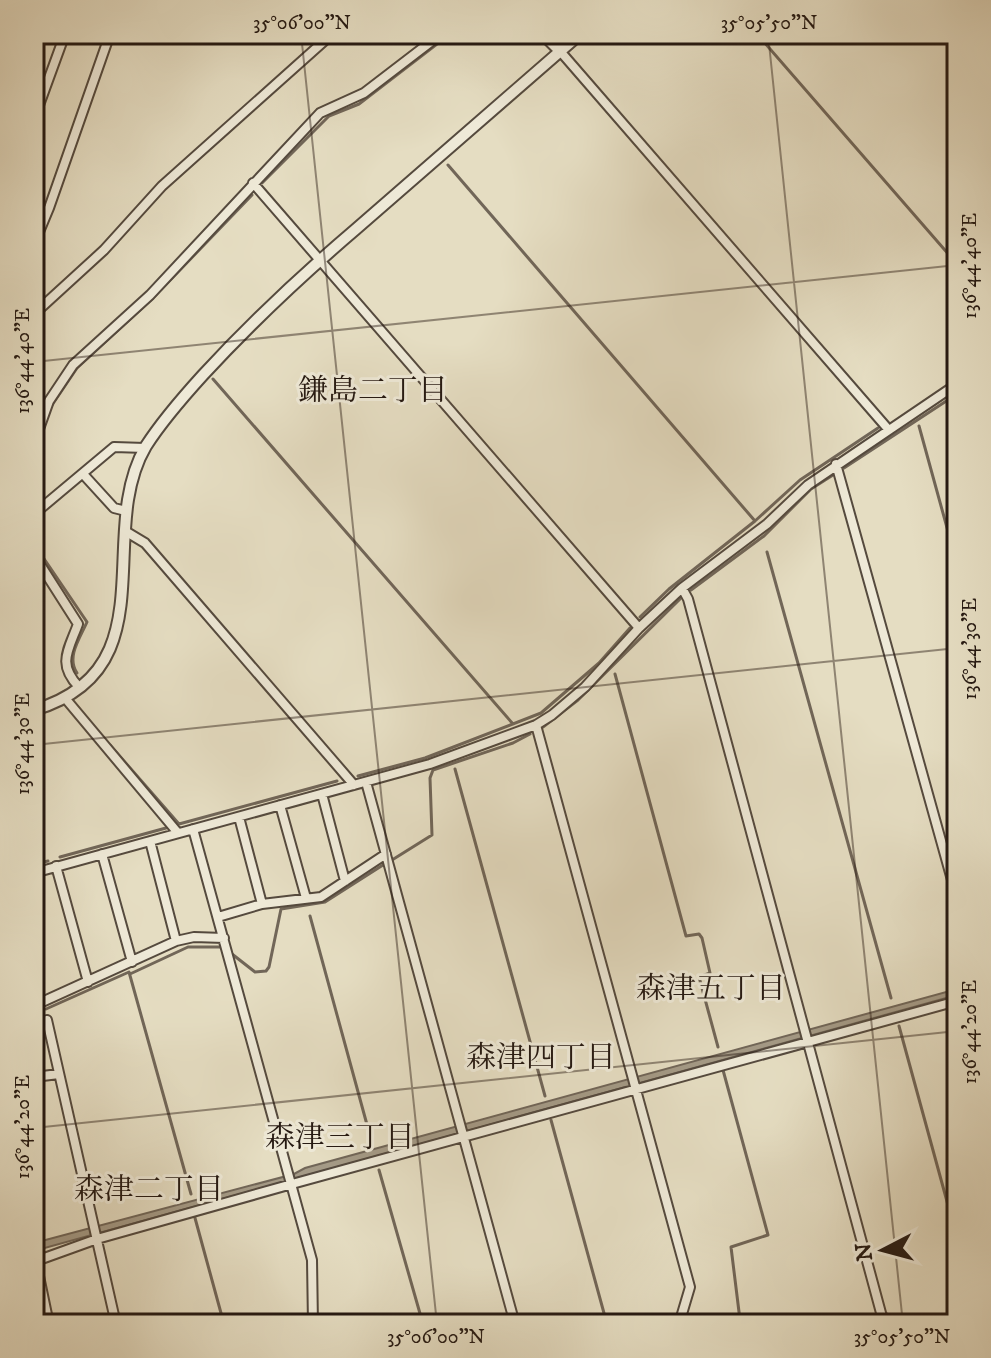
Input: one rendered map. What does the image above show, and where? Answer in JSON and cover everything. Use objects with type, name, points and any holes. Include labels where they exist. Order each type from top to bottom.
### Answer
[{"type":"street","points":[[34,119],[65,34]]},
{"type":"street","points":[[34,244],[110,34]]},
{"type":"street","points":[[34,314],[104,250],[162,186],[332,34]]},
{"type":"street","points":[[34,443],[49,401],[73,365],[150,295],[320,113],[364,93],[441,34]]},
{"type":"street","points":[[543,34],[888,429]]},
{"type":"street","points":[[34,710],[65,698],[79,687],[98,668],[115,636],[124,585],[126,511],[134,476],[145,448],[191,388],[247,327],[321,259],[580,34]]},
{"type":"street","points":[[253,183],[639,628]]},
{"type":"street","points":[[34,873],[430,764],[536,725],[585,687],[639,628],[682,588],[767,524],[808,485],[957,384]]},
{"type":"street","points":[[34,514],[114,447],[145,448]]},
{"type":"street","points":[[836,464],[957,898]]},
{"type":"street","points":[[83,474],[114,508],[126,511]]},
{"type":"street","points":[[125,531],[145,543],[354,785]]},
{"type":"street","points":[[34,555],[78,624],[65,661],[68,675],[79,687]]},
{"type":"street","points":[[682,588],[688,599],[885,1321],[782,1324]]},
{"type":"street","points":[[65,698],[178,833]]},
{"type":"street","points":[[536,725],[690,1287],[679,1324]]},
{"type":"street","points":[[366,782],[515,1324]]},
{"type":"street","points":[[322,794],[345,881]]},
{"type":"street","points":[[280,805],[306,898]]},
{"type":"street","points":[[239,817],[262,904]]},
{"type":"street","points":[[193,829],[312,1260],[313,1324]]},
{"type":"street","points":[[150,841],[176,941]]},
{"type":"street","points":[[102,854],[132,962]]},
{"type":"street","points":[[218,917],[262,904],[321,897],[386,854]]},
{"type":"street","points":[[56,866],[88,982]]},
{"type":"street","points":[[34,998],[42,1002],[176,941],[194,937],[224,938]]},
{"type":"street","points":[[49,1324],[35,1256],[95,1233],[635,1085],[808,1043],[957,1001]]},
{"type":"street","points":[[47,1020],[116,1324]]},
{"type":"street","points":[[34,1077],[59,1074]]},
{"type":"shaded area","points":[[957,989],[957,995],[34,1251],[34,1243],[294,1174],[305,1168]]},
{"type":"waterway","points":[[262,183],[329,116],[359,104],[450,34]]},
{"type":"waterway","points":[[757,34],[957,264]]},
{"type":"waterway","points":[[448,165],[755,521]]},
{"type":"waterway","points":[[34,458],[50,408],[77,368],[152,299],[252,195]]},
{"type":"waterway","points":[[213,379],[513,724]]},
{"type":"waterway","points":[[844,468],[957,394]]},
{"type":"waterway","points":[[919,426],[957,564]]},
{"type":"waterway","points":[[640,617],[669,589],[755,521],[800,480],[878,428]]},
{"type":"waterway","points":[[691,590],[764,536],[811,489],[833,475]]},
{"type":"waterway","points":[[34,544],[87,622],[73,654],[77,673]]},
{"type":"waterway","points":[[767,552],[891,998]]},
{"type":"waterway","points":[[543,727],[578,700],[680,599]]},
{"type":"waterway","points":[[358,776],[425,758],[541,713],[599,663],[630,628]]},
{"type":"waterway","points":[[615,674],[686,936],[699,934],[702,938],[710,973],[699,977],[718,1047]]},
{"type":"waterway","points":[[392,860],[432,835],[430,778],[433,770],[513,743],[530,734]]},
{"type":"waterway","points":[[110,745],[179,824],[337,781]]},
{"type":"waterway","points":[[455,769],[545,1096]]},
{"type":"waterway","points":[[60,857],[166,828]]},
{"type":"waterway","points":[[34,864],[48,861]]},
{"type":"waterway","points":[[232,954],[255,972],[266,971],[281,909],[325,902],[383,865]]},
{"type":"waterway","points":[[310,916],[372,1143]]},
{"type":"waterway","points":[[130,974],[188,947],[220,947]]},
{"type":"waterway","points":[[46,1009],[129,972],[191,1194]]},
{"type":"waterway","points":[[899,1026],[957,1238]]},
{"type":"waterway","points":[[723,1070],[768,1235],[731,1247],[740,1320]]},
{"type":"waterway","points":[[551,1120],[607,1324]]},
{"type":"waterway","points":[[379,1170],[423,1324]]},
{"type":"waterway","points":[[195,1218],[224,1324]]},
{"type":"district","name":"鎌島二丁目","points":[[373,390]]},
{"type":"district","name":"森津五丁目","points":[[711,988]]},
{"type":"district","name":"森津四丁目","points":[[541,1057]]},
{"type":"district","name":"森津三丁目","points":[[340,1137]]},
{"type":"district","name":"森津二丁目","points":[[149,1189]]}]
